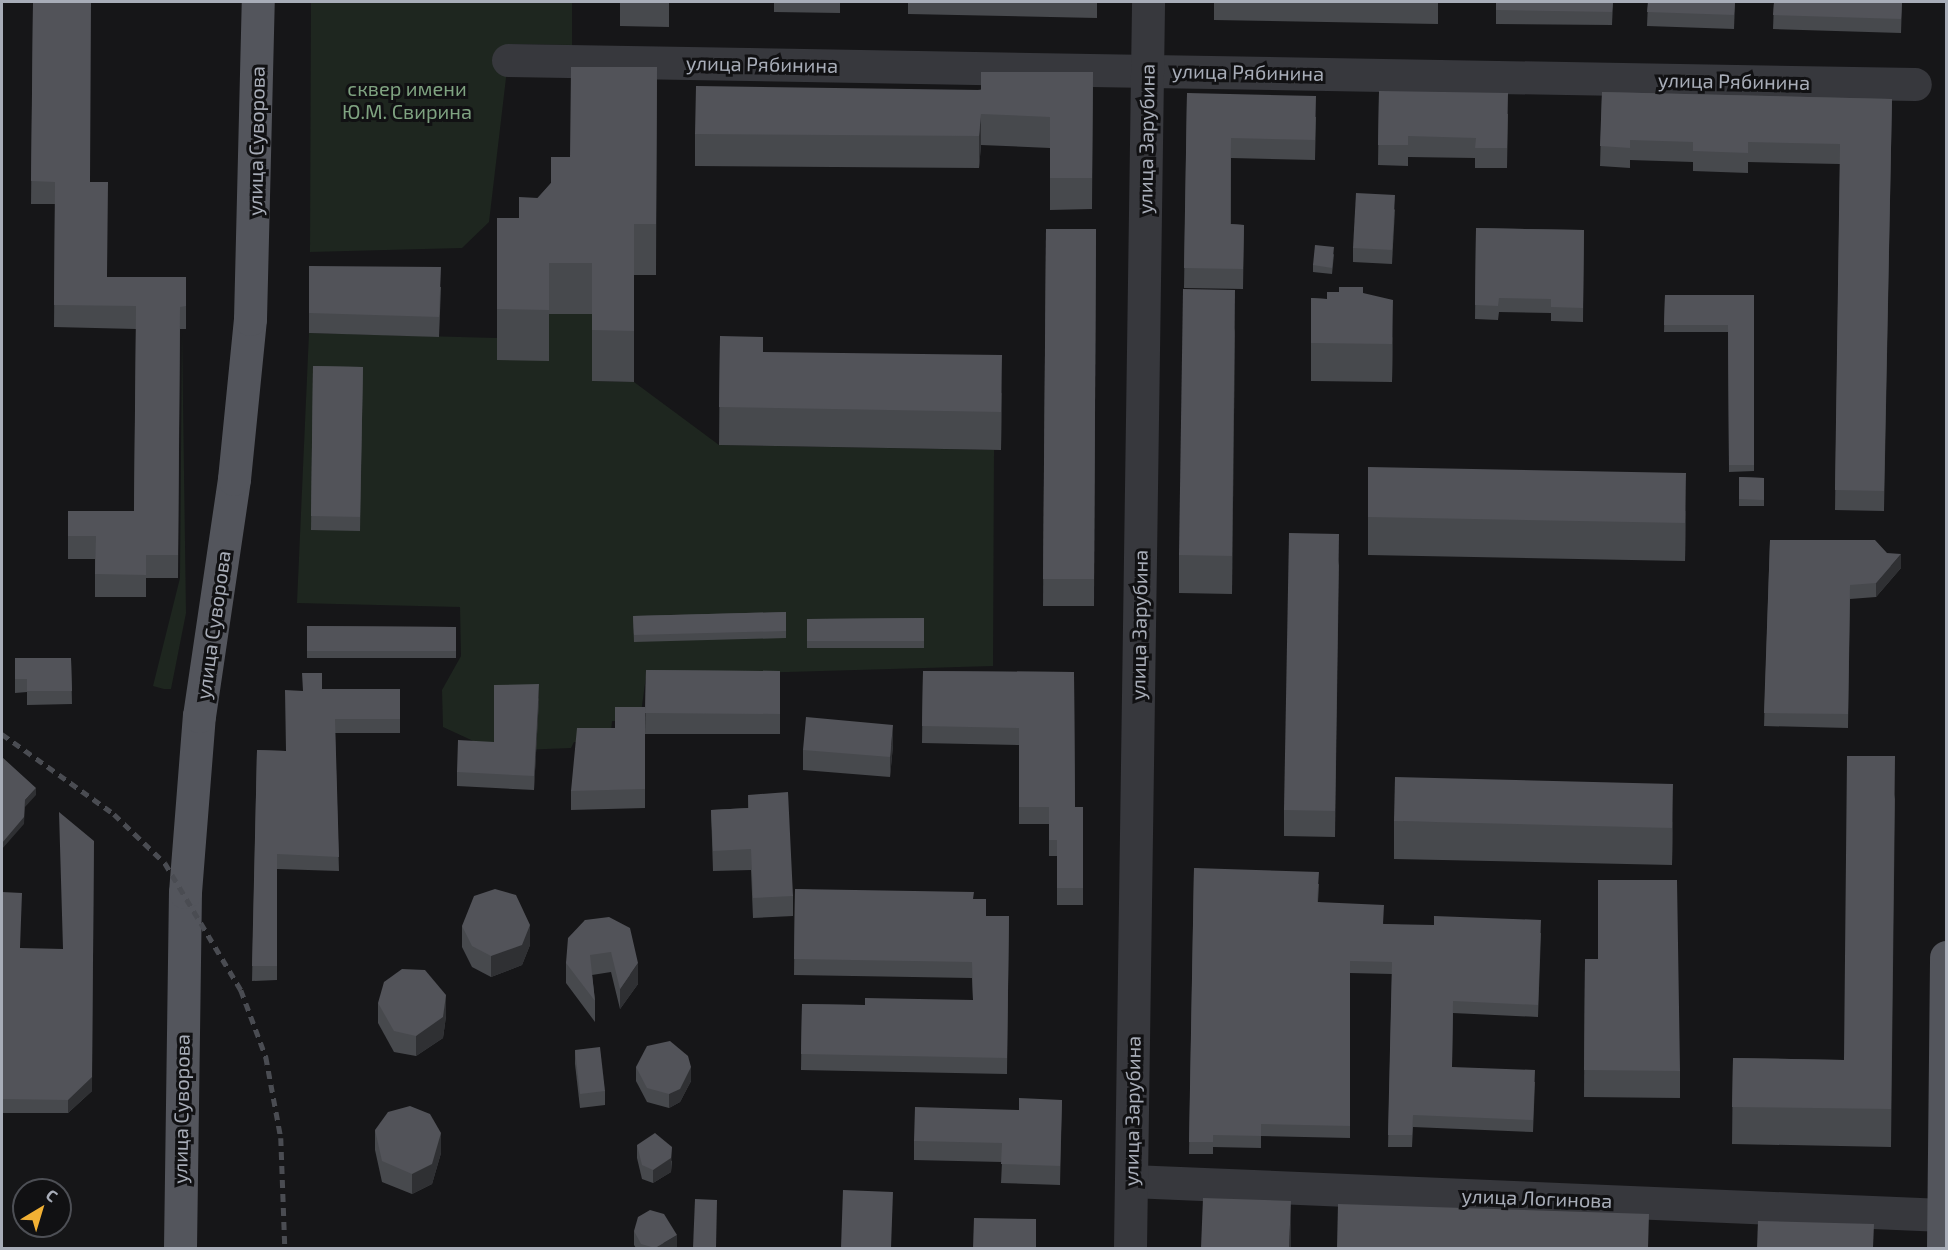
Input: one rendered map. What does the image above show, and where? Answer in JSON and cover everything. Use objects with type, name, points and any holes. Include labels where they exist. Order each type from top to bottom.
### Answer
[{"type":"main road","name":"улица Суворова","points":[[180,1248],[184,892],[199,716],[247,364],[254,266],[258,2]]},
{"type":"main road","points":[[1943,1248],[1947,957]]},
{"type":"street","name":"улица Зарубина","points":[[1130,1248],[1148,2]]},
{"type":"street","name":"улица Рябинина","points":[[508,60],[1915,84]]},
{"type":"street","name":"улица Логинова","points":[[1131,1181],[1943,1215]]},
{"type":"green space","name":"сквер имени Ю.М. Свирина","points":[[311,2],[572,2],[572,45],[510,44],[489,222],[462,248],[310,252]]},
{"type":"green space","points":[[549,314],[592,314],[592,381],[634,382],[719,445],[994,450],[993,666],[646,676],[640,721],[612,721],[610,742],[574,742],[571,748],[495,751],[443,727],[442,690],[461,656],[460,607],[297,603],[309,333],[497,338]]},
{"type":"green space","points":[[182,331],[186,613],[171,689],[164,689],[153,686],[180,578]]},
{"type":"building","points":[[33,2],[91,2],[90,182],[108,182],[107,277],[186,277],[186,306],[180,307],[178,555],[146,555],[146,575],[95,574],[96,536],[68,536],[68,511],[134,511],[136,306],[54,305],[55,182],[31,181]]},
{"type":"building","points":[[1496,2],[1613,2],[1612,12],[1496,10]]},
{"type":"building","points":[[1648,2],[1735,2],[1734,15],[1647,12]]},
{"type":"building","points":[[1774,2],[1902,2],[1901,19],[1773,15]]},
{"type":"building","points":[[571,67],[657,67],[656,224],[634,224],[634,331],[592,330],[592,263],[549,263],[549,310],[497,309],[497,218],[519,218],[519,197],[538,198],[551,183],[551,157],[570,157]]},
{"type":"building","points":[[981,72],[1093,72],[1092,178],[1050,178],[1050,117],[981,114],[979,136],[695,134],[696,86],[981,90]]},
{"type":"building","points":[[1379,91],[1508,93],[1507,148],[1475,148],[1476,138],[1408,136],[1408,145],[1378,145]]},
{"type":"building","points":[[1602,92],[1892,99],[1884,491],[1835,490],[1840,144],[1748,142],[1748,153],[1693,151],[1693,142],[1630,140],[1630,148],[1600,146]]},
{"type":"building","points":[[1187,93],[1316,96],[1315,140],[1231,138],[1230,224],[1244,225],[1243,269],[1184,268]]},
{"type":"building","points":[[1356,193],[1395,195],[1392,250],[1353,248]]},
{"type":"building","points":[[1476,228],[1584,230],[1583,308],[1551,307],[1551,299],[1499,298],[1498,306],[1475,305]]},
{"type":"building","points":[[1046,229],[1096,229],[1094,579],[1043,579]]},
{"type":"building","points":[[1315,245],[1334,247],[1332,268],[1313,265]]},
{"type":"building","points":[[309,266],[441,267],[439,317],[309,313]]},
{"type":"building","points":[[1339,287],[1363,287],[1363,293],[1393,300],[1392,344],[1311,343],[1311,298],[1327,299],[1327,292],[1339,292]]},
{"type":"building","points":[[1183,289],[1235,290],[1232,556],[1179,555]]},
{"type":"building","points":[[1665,295],[1754,295],[1754,465],[1729,465],[1728,325],[1664,325]]},
{"type":"building","points":[[720,336],[763,337],[763,352],[1002,355],[1001,412],[719,407]]},
{"type":"building","points":[[313,366],[363,367],[360,517],[311,516]]},
{"type":"building","points":[[1368,467],[1686,473],[1685,523],[1368,517]]},
{"type":"building","points":[[1739,477],[1764,478],[1764,500],[1739,499]]},
{"type":"building","points":[[1289,533],[1339,534],[1335,811],[1284,810]]},
{"type":"building","points":[[1770,540],[1875,540],[1887,553],[1901,554],[1876,583],[1850,585],[1848,714],[1764,713]]},
{"type":"building","points":[[786,612],[786,631],[634,635],[633,616]]},
{"type":"building","points":[[924,618],[924,641],[807,641],[807,619]]},
{"type":"building","points":[[307,626],[456,627],[456,651],[307,651]]},
{"type":"building","points":[[15,658],[71,658],[72,691],[27,691],[27,679],[15,679]]},
{"type":"building","points":[[646,670],[780,671],[780,714],[645,713]]},
{"type":"building","points":[[923,671],[1074,672],[1075,807],[1083,807],[1083,888],[1057,888],[1057,840],[1049,840],[1049,807],[1019,807],[1019,728],[922,726]]},
{"type":"building","points":[[302,673],[322,673],[322,689],[400,689],[400,719],[335,719],[339,857],[277,854],[277,966],[252,966],[257,750],[286,751],[285,690],[303,691]]},
{"type":"building","points":[[539,684],[534,776],[457,772],[458,740],[494,742],[494,685]]},
{"type":"building","points":[[615,707],[645,707],[645,789],[571,791],[577,728],[615,728]]},
{"type":"building","points":[[806,717],[893,725],[890,757],[803,750]]},
{"type":"building","points":[[1847,756],[1895,756],[1891,1109],[1732,1107],[1733,1058],[1844,1060]]},
{"type":"building","points":[[2,757],[36,788],[25,800],[24,817],[2,843]]},
{"type":"building","points":[[1395,777],[1673,784],[1672,828],[1394,821]]},
{"type":"building","points":[[788,792],[793,896],[753,898],[751,849],[713,851],[711,810],[749,808],[748,795]]},
{"type":"building","points":[[59,812],[94,841],[92,1077],[68,1100],[2,1099],[2,892],[22,893],[20,948],[63,949]]},
{"type":"building","points":[[1194,868],[1319,872],[1317,902],[1384,905],[1383,924],[1434,925],[1434,916],[1541,920],[1538,1005],[1453,1001],[1452,1067],[1535,1070],[1533,1120],[1413,1115],[1412,1135],[1388,1135],[1392,962],[1350,961],[1350,1126],[1261,1124],[1261,1136],[1213,1135],[1213,1142],[1189,1142]]},
{"type":"building","points":[[1598,880],[1677,880],[1680,1071],[1584,1070],[1585,959],[1598,959]]},
{"type":"building","points":[[495,889],[516,895],[530,925],[522,945],[491,956],[472,946],[462,926],[474,896]]},
{"type":"building","points":[[795,889],[974,892],[973,899],[986,899],[986,916],[1009,916],[1007,1058],[801,1054],[802,1004],[865,1005],[865,998],[973,1000],[972,962],[794,959]]},
{"type":"building","points":[[609,917],[630,928],[638,963],[620,989],[611,952],[590,955],[595,1001],[566,963],[568,938],[585,920]]},
{"type":"building","points":[[402,969],[425,970],[446,995],[443,1017],[416,1036],[394,1031],[378,1003],[384,982]]},
{"type":"building","points":[[670,1041],[688,1056],[691,1067],[680,1089],[669,1094],[647,1088],[636,1067],[647,1046]]},
{"type":"building","points":[[600,1047],[605,1091],[580,1094],[575,1050]]},
{"type":"building","points":[[1019,1098],[1062,1100],[1060,1166],[1001,1164],[1002,1143],[914,1141],[915,1107],[1019,1110]]},
{"type":"building","points":[[410,1106],[430,1114],[441,1133],[432,1164],[412,1174],[382,1161],[375,1130],[388,1112]]},
{"type":"building","points":[[655,1133],[672,1147],[671,1158],[653,1170],[642,1165],[637,1145]]},
{"type":"building","points":[[843,1190],[893,1192],[891,1248],[841,1248]]},
{"type":"building","points":[[1203,1198],[1291,1201],[1289,1248],[1201,1248]]},
{"type":"building","points":[[695,1199],[717,1200],[716,1248],[693,1248]]},
{"type":"building","points":[[1338,1204],[1649,1214],[1648,1248],[1337,1248]]},
{"type":"building","points":[[650,1210],[664,1214],[677,1235],[655,1248],[641,1244],[634,1231],[638,1217]]},
{"type":"building","points":[[974,1218],[1036,1219],[1036,1248],[973,1248]]},
{"type":"building","points":[[1758,1221],[1874,1224],[1873,1248],[1757,1248]]},
{"type":"railway","points":[[2,734],[114,814],[165,863],[241,990],[266,1057],[281,1138],[285,1248]]}]
